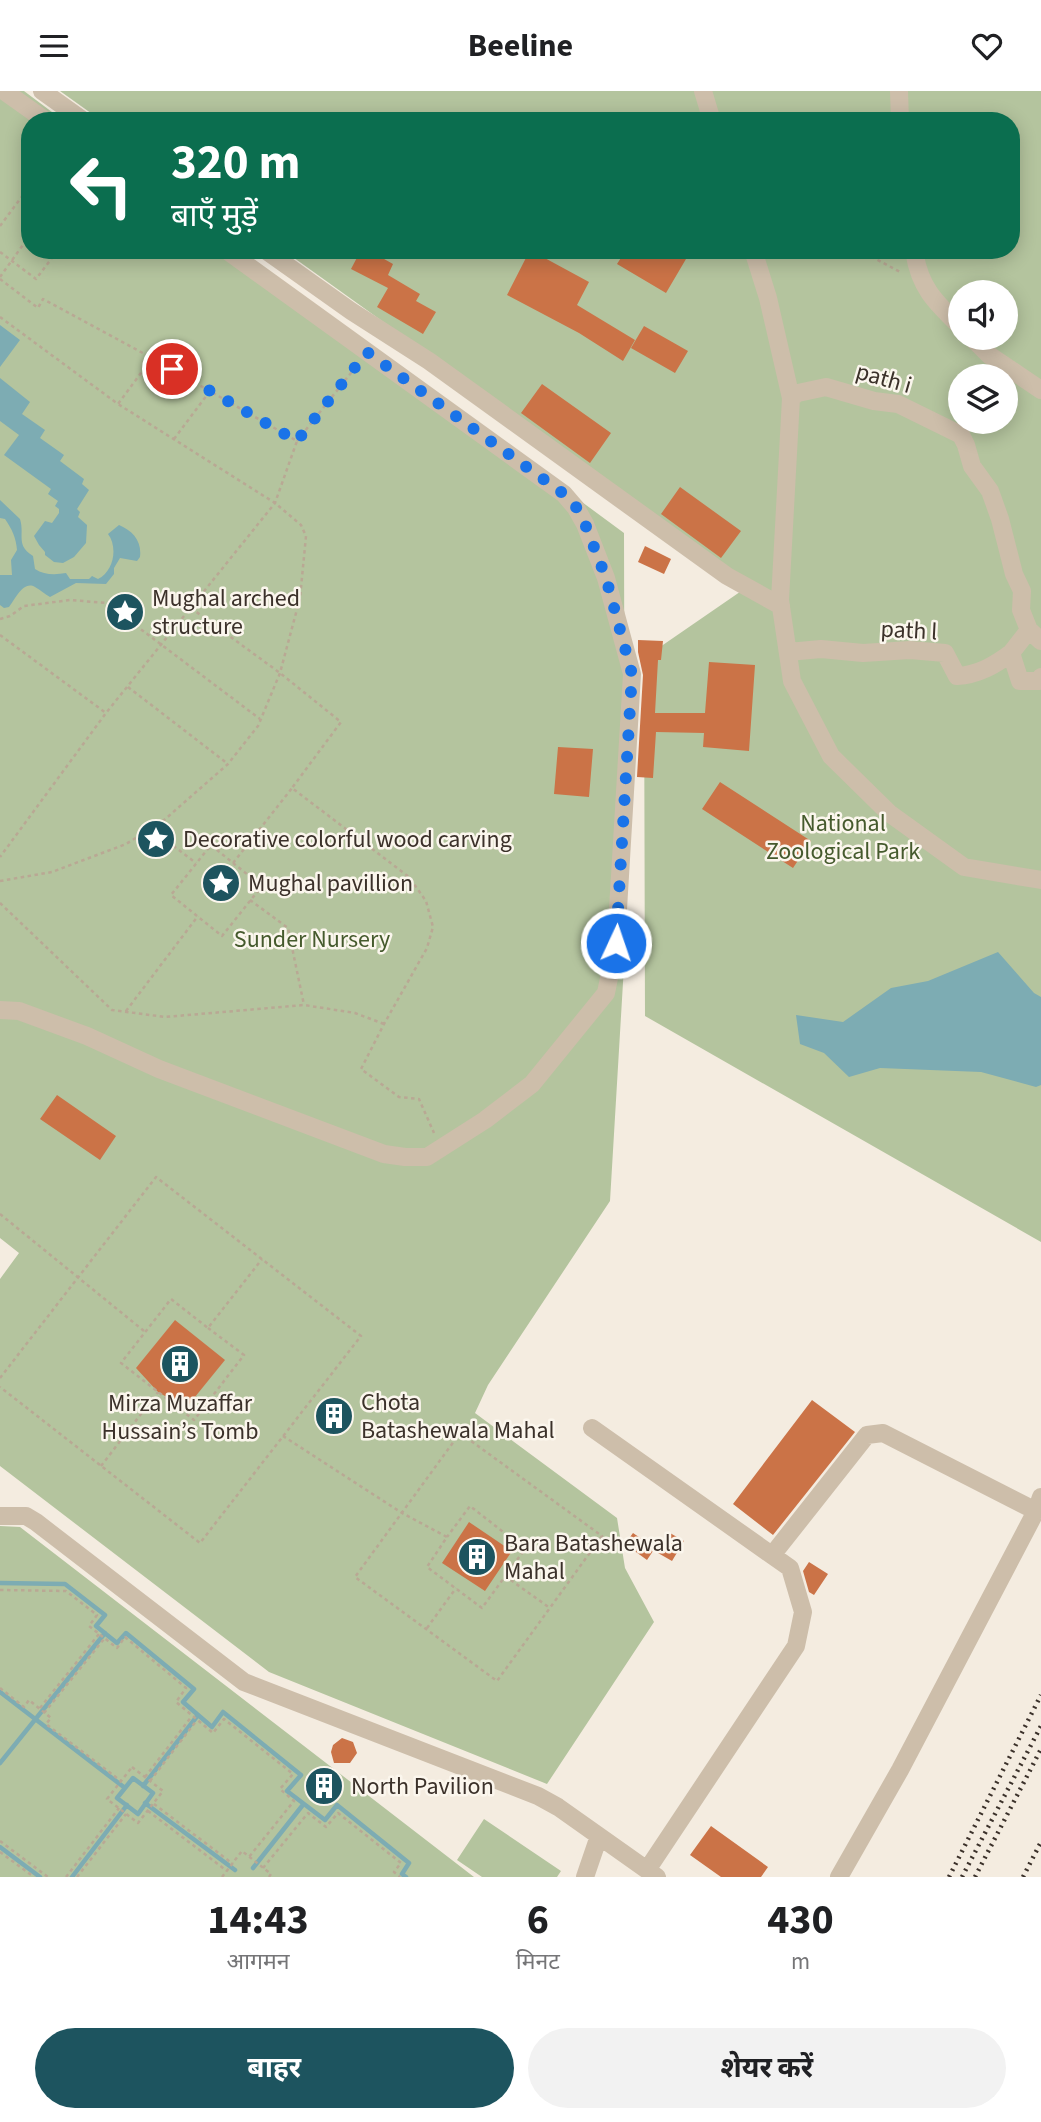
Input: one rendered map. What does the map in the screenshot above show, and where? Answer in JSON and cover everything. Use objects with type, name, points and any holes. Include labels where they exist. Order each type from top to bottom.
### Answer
[{"type":"street","points":[[5,91],[34,112]]},
{"type":"street","points":[[42,91],[71,112]]},
{"type":"street","points":[[703,91],[709,112]]},
{"type":"street","points":[[899,91],[900,112]]},
{"type":"street","points":[[0,1010],[19,1011],[53,1023],[159,1069],[384,1154],[427,1157],[485,1120],[533,1084],[606,993],[616,943],[632,674],[606,578],[585,524],[576,507],[564,494],[238,259]]},
{"type":"street","points":[[278,259],[351,311],[429,361],[727,576],[781,606]]},
{"type":"street","points":[[756,259],[768,298],[791,398],[781,606],[792,681],[831,756],[889,813],[964,867],[1041,880]]},
{"type":"street","points":[[915,259],[925,288],[948,313]]},
{"type":"street","points":[[984,350],[1041,390]]},
{"type":"street","name":"path i","points":[[791,398],[827,387],[874,401],[898,404],[961,435],[972,466],[990,491],[1000,519],[1013,574],[1022,591],[1021,610],[1035,635],[1011,653]]},
{"type":"street","name":"path l","points":[[788,652],[821,649],[863,653],[910,650],[945,653],[957,676],[984,670],[1011,653]]},
{"type":"street","points":[[1011,653],[1020,681],[1040,680]]},
{"type":"street","points":[[0,1516],[26,1515],[244,1682],[538,1796],[652,1874],[796,1646],[803,1612],[790,1568],[592,1428]]},
{"type":"street","points":[[773,1555],[867,1435],[876,1433],[883,1433],[1039,1504],[900,1770],[839,1877]]},
{"type":"street","points":[[585,1877],[599,1836]]},
{"type":"path","points":[[0,226],[21,198]]},
{"type":"path","points":[[21,248],[0,278],[38,308],[43,299],[297,441]]},
{"type":"path","points":[[0,252],[36,279],[51,259]]},
{"type":"path","points":[[876,259],[923,283]]},
{"type":"path","points":[[0,317],[118,404],[275,503],[301,525],[306,536],[300,599],[280,673],[258,726],[228,764],[163,821],[126,844],[52,871],[0,881]]},
{"type":"path","points":[[0,857],[106,713],[275,503],[297,441],[367,352]]},
{"type":"path","points":[[118,404],[152,358]]},
{"type":"path","points":[[174,439],[210,391]]},
{"type":"path","points":[[0,619],[10,616],[24,606],[70,600],[106,603],[260,719]]},
{"type":"path","points":[[191,608],[280,673],[341,722],[233,863]]},
{"type":"path","points":[[0,635],[106,713]]},
{"type":"path","points":[[128,687],[228,764]]},
{"type":"path","points":[[292,788],[409,877],[426,901],[433,927],[427,948],[361,1069],[399,1097],[419,1099],[440,1148]]},
{"type":"path","points":[[151,829],[196,863]]},
{"type":"path","points":[[211,845],[233,863],[262,886],[222,936],[171,895],[211,845]]},
{"type":"path","points":[[250,901],[288,928],[303,1005]]},
{"type":"path","points":[[0,903],[112,1010],[164,1017],[303,1005],[355,1013],[384,1024]]},
{"type":"path","points":[[126,1011],[198,916]]},
{"type":"path","points":[[0,1378],[156,1177],[361,1336],[200,1543],[0,1387]]},
{"type":"path","points":[[0,1215],[146,1332]]},
{"type":"path","points":[[208,1328],[261,1259]]},
{"type":"path","points":[[172,1299],[208,1328],[244,1355],[194,1420],[121,1363],[172,1299]]},
{"type":"path","points":[[101,1466],[158,1392]]},
{"type":"path","points":[[460,1433],[602,1536],[550,1608],[497,1681],[355,1577],[460,1433]]},
{"type":"path","points":[[283,1436],[402,1513],[447,1537]]},
{"type":"path","points":[[470,1506],[525,1549],[505,1576],[482,1608],[427,1567],[470,1506]]},
{"type":"path","points":[[505,1576],[550,1608]]},
{"type":"path","points":[[426,1629],[456,1588]]},
{"type":"path","points":[[0,1590],[66,1591],[97,1615],[89,1626],[105,1639],[117,1648],[125,1637],[186,1688],[176,1702],[213,1733],[224,1719],[293,1774],[280,1789],[293,1801],[249,1857]]},
{"type":"path","points":[[39,1709],[99,1634]]},
{"type":"path","points":[[44,1713],[105,1639]]},
{"type":"path","points":[[0,1688],[24,1707],[29,1700],[51,1718],[46,1724],[121,1781]]},
{"type":"path","points":[[145,1777],[192,1716]]},
{"type":"path","points":[[150,1781],[197,1720]]},
{"type":"path","points":[[132,1767],[163,1791],[138,1823],[107,1799],[121,1781],[132,1767]]},
{"type":"path","points":[[154,1804],[233,1864]]},
{"type":"path","points":[[66,1877],[119,1808]]},
{"type":"path","points":[[148,1811],[227,1871]]},
{"type":"path","points":[[263,1868],[308,1813],[326,1827],[338,1813],[401,1864],[394,1872],[400,1877]]},
{"type":"path","points":[[77,1877],[126,1814]]},
{"type":"path","points":[[0,1841],[48,1877]]},
{"type":"path","points":[[222,1877],[242,1851],[271,1874],[269,1877]]},
{"type":"path","points":[[0,1852],[34,1877]]},
{"type":"green space","name":"Sunder Nursery","points":[[0,91],[24,91],[52,112],[21,112],[21,259],[252,259],[624,533],[625,949],[610,1201],[488,1385],[475,1413],[617,1518],[625,1568],[654,1622],[547,1784],[269,1672],[0,1466],[0,1279],[19,1253],[0,1238]]},
{"type":"green space","name":"National Zoological Park","points":[[60,91],[1041,91],[1041,1242],[645,1016],[644,658],[750,585],[296,259],[1020,259],[1020,112],[89,112]]},
{"type":"green space","points":[[0,1526],[20,1527],[474,1877],[0,1877]]},
{"type":"green space","points":[[484,1819],[561,1871],[557,1877],[482,1877],[457,1860]]},
{"type":"water","points":[[0,325],[20,340],[0,367]]},
{"type":"water","points":[[0,378],[30,402],[22,414],[45,430],[40,438],[64,455],[60,461],[84,479],[82,484],[89,490],[77,509],[80,512],[78,517],[87,525],[86,543],[74,557],[63,563],[54,562],[45,555],[34,536],[45,521],[52,523],[59,513],[55,506],[58,501],[48,494],[51,489],[4,455],[19,435],[0,421]]},
{"type":"water","points":[[0,500],[20,519],[22,544],[33,556],[35,569],[38,571],[50,574],[66,573],[70,579],[89,579],[92,576],[98,579],[111,565],[113,545],[108,534],[119,525],[136,537],[140,546],[140,557],[137,561],[120,558],[114,568],[114,574],[106,584],[76,583],[50,597],[35,587],[27,586],[9,607],[4,608],[0,605],[0,575],[12,575],[11,560],[17,550],[10,526],[5,519],[0,518]]},
{"type":"water","points":[[998,952],[1034,993],[1041,997],[1041,1085],[1036,1087],[981,1072],[880,1068],[849,1077],[824,1053],[800,1044],[796,1015],[843,1022],[891,988],[928,981]]},
{"type":"building","points":[[356,259],[384,259],[393,264],[388,275],[420,294],[416,301],[436,312],[423,334],[377,307],[388,288],[351,269]]},
{"type":"building","points":[[525,259],[547,259],[589,282],[577,305],[635,340],[623,361],[579,333],[507,295]]},
{"type":"building","points":[[620,259],[686,259],[666,293],[617,264]]},
{"type":"building","points":[[644,326],[688,351],[675,373],[631,348]]},
{"type":"building","points":[[542,384],[611,433],[590,463],[521,413]]},
{"type":"building","points":[[680,487],[741,531],[721,558],[661,514]]},
{"type":"building","points":[[645,546],[671,559],[664,574],[638,562]]},
{"type":"building","points":[[638,640],[663,641],[661,660],[658,660],[655,713],[705,713],[709,662],[755,665],[749,751],[703,747],[704,733],[656,732],[653,778],[637,777],[643,675]]},
{"type":"building","points":[[558,747],[593,749],[589,797],[554,794]]},
{"type":"building","points":[[720,782],[811,841],[793,868],[702,809]]},
{"type":"building","points":[[213,875],[227,886],[217,900],[203,889]]},
{"type":"building","points":[[57,1095],[116,1136],[100,1160],[40,1119]]},
{"type":"building","name":"Mirza Muzaffar Hussain’s Tomb","points":[[175,1320],[225,1360],[186,1408],[158,1392],[136,1368]]},
{"type":"building","points":[[812,1400],[855,1432],[773,1535],[733,1504]]},
{"type":"building","name":"Chota Batashewala Mahal","points":[[336,1401],[347,1409],[347,1420],[340,1428],[332,1429],[322,1422],[319,1413],[326,1403]]},
{"type":"building","name":"Bara Batashewala Mahal","points":[[469,1522],[512,1551],[485,1591],[442,1563]]},
{"type":"building","points":[[633,1533],[655,1548],[647,1560],[625,1544]]},
{"type":"building","points":[[670,1533],[684,1541],[672,1561],[658,1553]]},
{"type":"building","points":[[809,1562],[828,1574],[814,1595],[809,1592],[803,1571]]},
{"type":"building","points":[[342,1738],[353,1742],[357,1753],[350,1763],[334,1763],[331,1752],[333,1745]]},
{"type":"building","name":"North Pavilion","points":[[323,1770],[339,1783],[325,1801],[310,1788]]},
{"type":"building","points":[[711,1826],[768,1867],[761,1877],[721,1877],[690,1855]]},
{"type":"waterway","points":[[0,1583],[65,1584],[105,1615],[96,1626],[117,1643],[126,1633],[194,1689],[183,1702],[212,1727],[223,1712],[301,1775],[287,1791],[325,1820],[337,1805],[409,1863],[402,1874],[406,1877]]},
{"type":"waterway","points":[[0,1763],[105,1633]]},
{"type":"waterway","points":[[0,1692],[125,1788]]},
{"type":"waterway","points":[[143,1786],[198,1715]]},
{"type":"waterway","points":[[133,1778],[153,1793],[138,1814],[117,1798],[133,1778]]},
{"type":"waterway","points":[[145,1803],[235,1870]]},
{"type":"waterway","points":[[72,1877],[127,1805]]},
{"type":"waterway","points":[[253,1868],[302,1806]]},
{"type":"waterway","points":[[0,1847],[40,1877]]},
{"type":"railway","points":[[949,1877],[1041,1695]]},
{"type":"railway","points":[[962,1877],[1041,1726]]},
{"type":"railway","points":[[975,1877],[1041,1749]]},
{"type":"railway","points":[[1023,1877],[1041,1842]]},
{"type":"place","name":"Mughal arched structure","points":[[125,612]]},
{"type":"place","name":"Decorative colorful wood carving","points":[[156,839]]},
{"type":"place","name":"Mughal pavillion","points":[[221,883]]},
{"type":"place","name":"Mirza Muzaffar Hussain’s Tomb","points":[[180,1364]]},
{"type":"place","name":"Chota Batashewala Mahal","points":[[334,1416]]},
{"type":"place","name":"Bara Batashewala Mahal","points":[[477,1557]]},
{"type":"place","name":"North Pavilion","points":[[324,1786]]},
{"type":"route","points":[[172,369],[297,441],[367,352],[564,494],[576,507],[606,578],[632,674],[616,943]]}]
